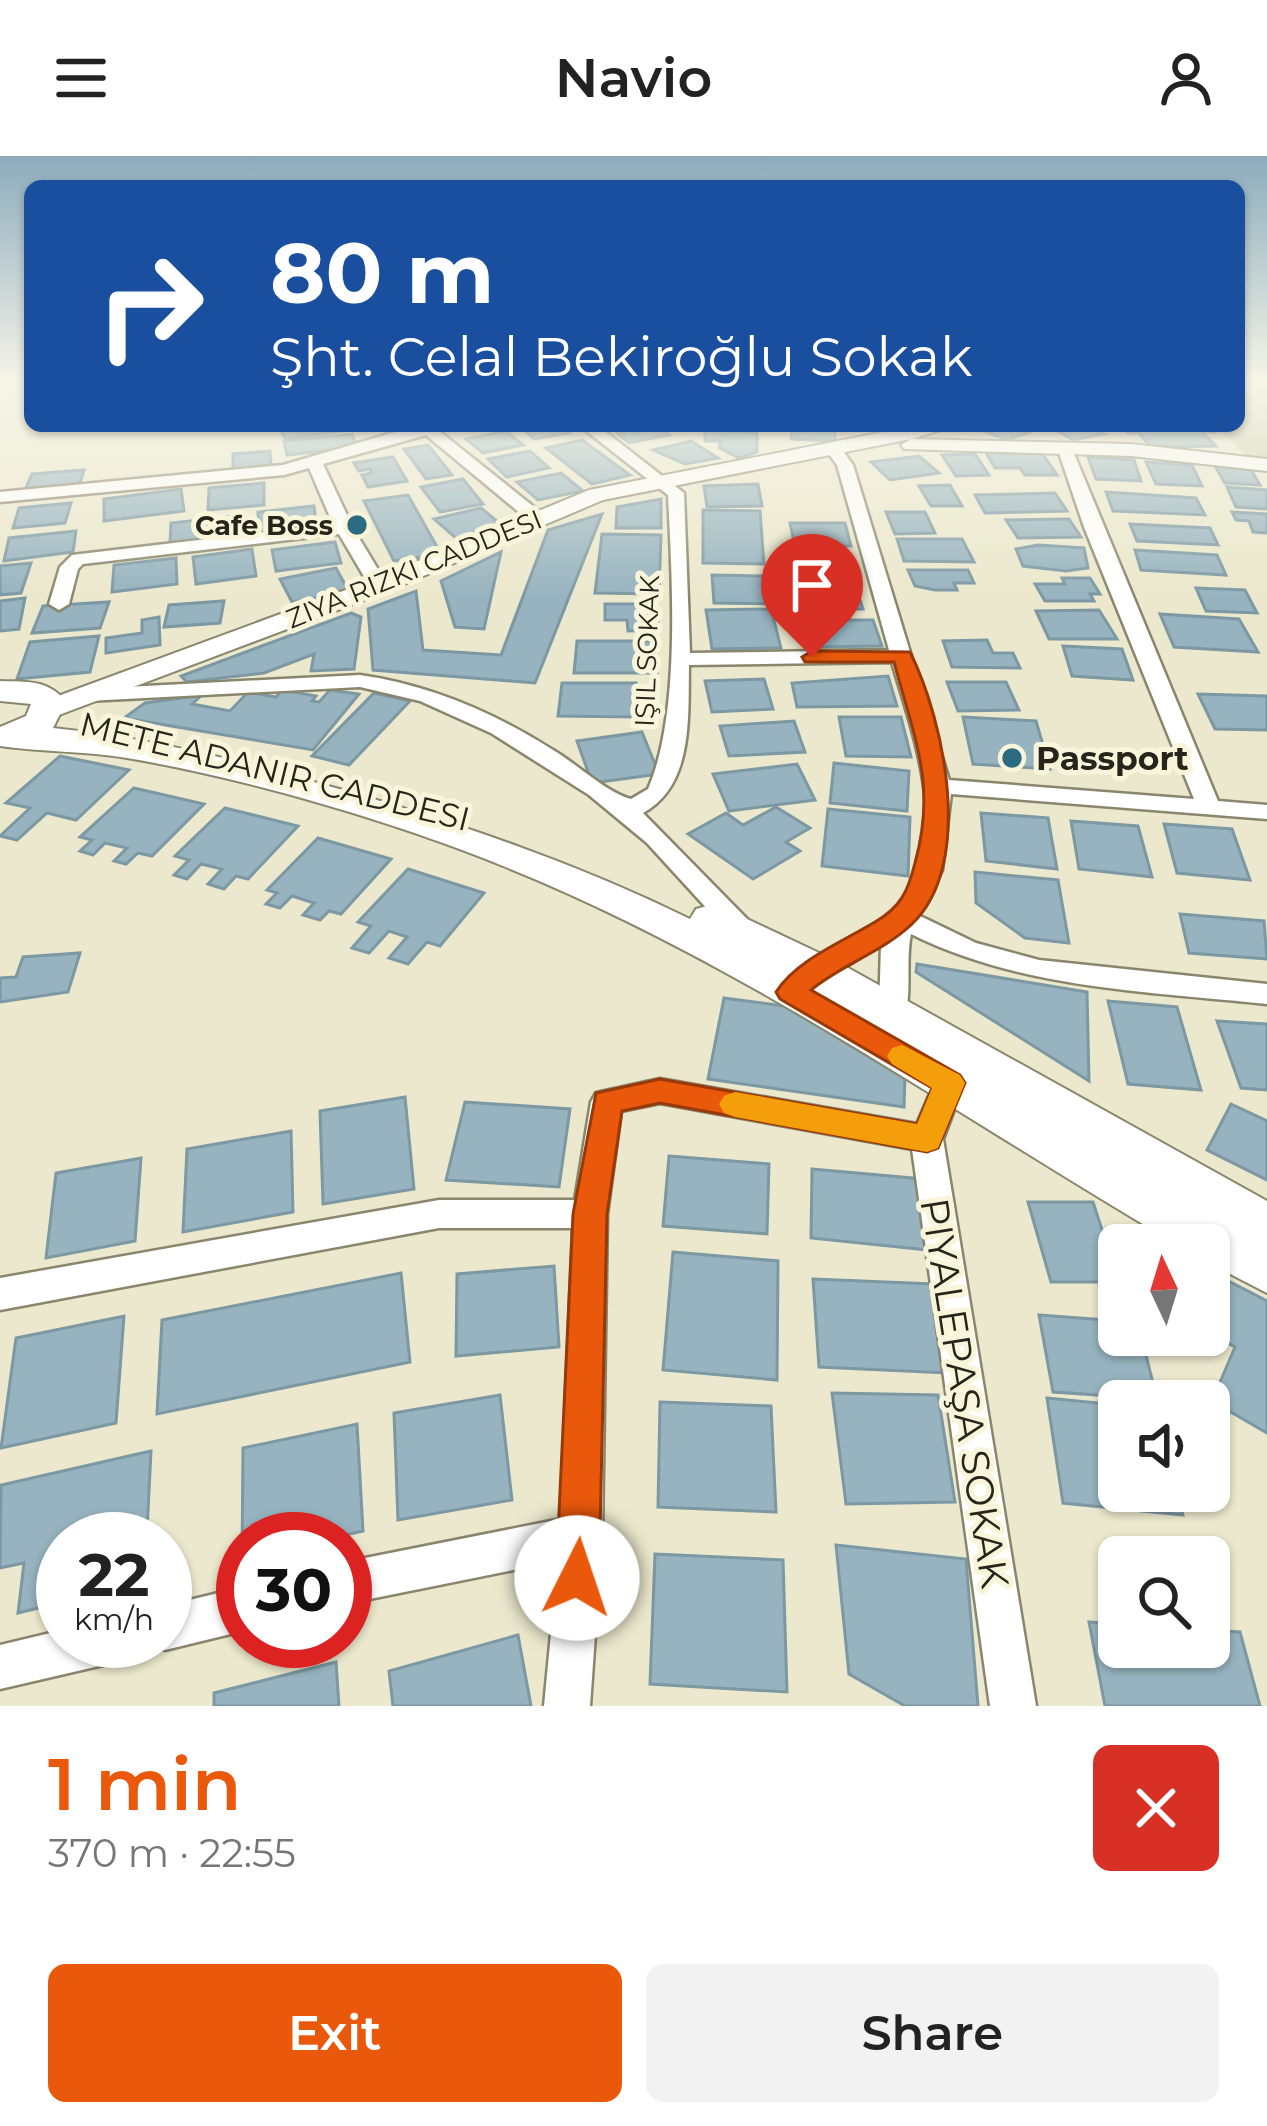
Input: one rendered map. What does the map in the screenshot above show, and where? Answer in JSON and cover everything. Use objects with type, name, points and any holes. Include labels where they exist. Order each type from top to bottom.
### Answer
[{"type":"main road","points":[[0,691],[428,806],[540,843],[748,936],[949,1083],[1267,1269]]},
{"type":"main road","points":[[6,737],[44,705]]},
{"type":"main road","points":[[6,737],[74,739],[178,759],[483,843],[804,981],[893,1013],[1267,1228]]},
{"type":"street","points":[[0,497],[315,464],[348,453]]},
{"type":"street","points":[[458,453],[538,519]]},
{"type":"street","points":[[627,453],[676,494],[678,659],[669,761],[659,791],[628,812]]},
{"type":"street","points":[[44,705],[87,695],[379,586],[596,496],[663,479],[814,453]]},
{"type":"street","points":[[804,981],[902,918],[920,894],[939,821],[939,786],[845,465],[836,453]]},
{"type":"street","points":[[1067,453],[1209,807]]},
{"type":"street","points":[[1136,453],[1267,465]]},
{"type":"street","points":[[315,464],[344,528],[379,586]]},
{"type":"street","points":[[59,604],[69,567],[78,559],[344,528]]},
{"type":"street","points":[[678,659],[902,656]]},
{"type":"street","points":[[44,705],[169,664]]},
{"type":"street","points":[[87,695],[345,681],[404,687],[441,698],[628,812],[748,936]]},
{"type":"street","points":[[939,786],[1267,812]]},
{"type":"street","points":[[902,918],[967,950],[1039,970],[1267,994]]},
{"type":"street","points":[[893,1013],[891,970],[902,918]]},
{"type":"street","points":[[567,1706],[580,1536],[590,1214],[607,1102],[660,1091],[927,1139],[949,1083]]},
{"type":"street","name":"PIYALEPAŞA SOKAK","points":[[927,1139],[1013,1706]]},
{"type":"street","points":[[0,1294],[439,1214],[590,1214]]},
{"type":"street","points":[[372,1578],[580,1536]]},
{"type":"street","points":[[0,1667],[36,1659]]},
{"type":"shaded area","points":[[1244,453],[1267,453],[1267,460],[1251,460]]},
{"type":"building","points":[[270,453],[271,468],[233,471],[233,454]]},
{"type":"building","points":[[407,453],[435,453],[452,475],[426,479]]},
{"type":"building","points":[[533,453],[549,468],[507,477],[488,459]]},
{"type":"building","points":[[553,453],[600,453],[630,475],[592,484]]},
{"type":"building","points":[[661,453],[711,453],[718,458],[685,464]]},
{"type":"building","points":[[986,453],[1042,453],[1057,475],[1025,475],[1020,468],[995,468]]},
{"type":"building","points":[[975,454],[989,475],[956,476],[942,455]]},
{"type":"building","points":[[919,456],[939,473],[890,480],[871,462]]},
{"type":"building","points":[[393,457],[407,481],[368,487],[362,475],[372,473],[370,469],[359,471],[354,463]]},
{"type":"building","points":[[1088,457],[1134,460],[1141,481],[1096,479]]},
{"type":"building","points":[[1146,462],[1192,465],[1202,486],[1156,484]]},
{"type":"building","points":[[1215,466],[1250,468],[1260,485],[1225,483]]},
{"type":"building","points":[[84,470],[79,486],[25,490],[32,474]]},
{"type":"building","points":[[561,473],[583,491],[538,500],[517,482]]},
{"type":"building","points":[[463,479],[483,504],[440,512],[421,487]]},
{"type":"building","points":[[264,483],[264,505],[208,510],[209,488]]},
{"type":"building","points":[[758,484],[762,506],[707,507],[704,486]]},
{"type":"building","points":[[950,485],[962,506],[931,506],[919,486]]},
{"type":"building","points":[[1227,487],[1267,490],[1267,509],[1236,507]]},
{"type":"building","points":[[181,489],[184,511],[104,521],[104,499]]},
{"type":"building","points":[[1106,492],[1196,498],[1205,515],[1113,511]]},
{"type":"building","points":[[1055,493],[1067,511],[985,513],[975,495]]},
{"type":"building","points":[[408,495],[441,554],[394,561],[364,501]]},
{"type":"building","points":[[661,499],[661,528],[616,528],[617,507]]},
{"type":"building","points":[[71,503],[65,523],[13,528],[19,508]]},
{"type":"building","points":[[314,506],[316,524],[259,530],[258,512]]},
{"type":"building","points":[[481,508],[503,526],[456,538],[434,519]]},
{"type":"building","points":[[703,510],[760,511],[764,564],[703,563]]},
{"type":"building","points":[[886,512],[925,512],[935,533],[895,534]]},
{"type":"building","points":[[1232,512],[1267,514],[1267,533],[1253,532],[1249,521],[1236,520]]},
{"type":"building","points":[[602,514],[535,683],[373,670],[368,609],[416,591],[423,650],[501,655],[548,530]]},
{"type":"building","points":[[236,516],[238,535],[170,543],[171,523]]},
{"type":"building","points":[[1069,519],[1081,537],[1018,538],[1006,520]]},
{"type":"building","points":[[790,523],[845,523],[851,546],[795,546]]},
{"type":"building","points":[[1130,524],[1210,528],[1218,545],[1137,541]]},
{"type":"building","points":[[76,531],[73,552],[4,561],[9,538]]},
{"type":"building","points":[[602,534],[661,535],[659,594],[595,593]]},
{"type":"building","points":[[897,539],[962,539],[974,562],[904,561]]},
{"type":"building","points":[[335,542],[341,563],[276,571],[272,550]]},
{"type":"building","points":[[1038,545],[1084,548],[1088,568],[1066,571],[1023,566],[1016,549]]},
{"type":"building","points":[[252,549],[256,576],[196,584],[193,557]]},
{"type":"building","points":[[1135,550],[1217,555],[1226,575],[1141,570]]},
{"type":"building","points":[[795,551],[847,551],[855,576],[802,576]]},
{"type":"building","points":[[501,552],[484,629],[455,627],[441,581]]},
{"type":"building","points":[[176,558],[177,584],[112,592],[114,565]]},
{"type":"building","points":[[31,563],[21,593],[0,595],[0,566]]},
{"type":"building","points":[[336,568],[349,592],[292,602],[280,579]]},
{"type":"building","points":[[908,570],[968,570],[974,583],[954,583],[957,590],[935,590],[915,586]]},
{"type":"building","points":[[712,575],[771,576],[774,604],[714,603]]},
{"type":"building","points":[[1062,578],[1090,578],[1100,594],[1090,594],[1094,601],[1045,601],[1035,584],[1065,584]]},
{"type":"building","points":[[803,586],[855,586],[863,609],[809,610]]},
{"type":"building","points":[[1196,588],[1245,590],[1257,613],[1206,611]]},
{"type":"building","points":[[25,598],[19,629],[0,631],[0,601]]},
{"type":"building","points":[[224,601],[220,623],[164,627],[169,605]]},
{"type":"building","points":[[109,602],[100,628],[32,633],[43,606]]},
{"type":"building","points":[[605,604],[642,604],[643,615],[657,615],[659,630],[628,631],[627,620],[605,620]]},
{"type":"building","points":[[771,609],[781,648],[712,649],[706,610]]},
{"type":"building","points":[[1099,610],[1117,639],[1049,639],[1036,611]]},
{"type":"building","points":[[351,613],[361,617],[354,669],[311,671],[314,654],[264,673],[187,682],[181,676]]},
{"type":"building","points":[[1160,614],[1239,619],[1258,652],[1174,647]]},
{"type":"building","points":[[159,617],[160,645],[106,653],[106,638],[142,633],[142,620]]},
{"type":"building","points":[[807,620],[873,620],[882,646],[814,647]]},
{"type":"building","points":[[99,636],[90,672],[17,679],[30,642]]},
{"type":"building","points":[[987,640],[993,653],[1013,653],[1020,668],[952,667],[943,641]]},
{"type":"building","points":[[577,641],[657,641],[657,673],[574,673]]},
{"type":"building","points":[[1063,646],[1122,649],[1133,680],[1072,676]]},
{"type":"building","points":[[888,676],[897,706],[797,707],[792,683]]},
{"type":"building","points":[[764,679],[773,709],[712,712],[705,681]]},
{"type":"building","points":[[947,682],[1006,682],[1019,710],[958,711]]},
{"type":"building","points":[[562,683],[636,683],[635,717],[558,716]]},
{"type":"building","points":[[282,690],[316,696],[312,701],[319,702],[330,690],[359,694],[313,750],[124,718],[145,703],[202,695],[192,704],[230,711],[248,692],[276,697]]},
{"type":"building","points":[[374,693],[410,701],[349,765],[312,756]]},
{"type":"building","points":[[1198,694],[1267,696],[1267,730],[1215,729]]},
{"type":"building","points":[[839,717],[901,717],[911,757],[846,756]]},
{"type":"building","points":[[963,717],[1036,721],[1050,769],[973,764]]},
{"type":"building","points":[[794,721],[805,752],[729,756],[720,726]]},
{"type":"building","points":[[642,732],[659,774],[592,783],[577,741]]},
{"type":"building","points":[[60,756],[129,770],[76,820],[47,813],[17,840],[0,836],[30,808],[6,803]]},
{"type":"building","points":[[834,763],[909,771],[907,811],[830,803]]},
{"type":"building","points":[[797,764],[815,800],[729,811],[713,774]]},
{"type":"building","points":[[134,788],[204,804],[152,856],[138,853],[126,864],[114,861],[127,848],[105,843],[93,855],[80,851],[92,840],[80,837]]},
{"type":"building","points":[[776,807],[810,828],[786,842],[800,851],[753,879],[688,834],[726,813],[743,825]]},
{"type":"building","points":[[225,808],[298,826],[248,879],[236,876],[224,889],[208,884],[222,869],[201,864],[187,879],[174,875],[189,860],[175,856]]},
{"type":"building","points":[[828,809],[910,817],[908,876],[822,866]]},
{"type":"building","points":[[981,813],[1048,818],[1057,869],[986,861]]},
{"type":"building","points":[[1071,821],[1138,826],[1152,877],[1079,869]]},
{"type":"building","points":[[1164,824],[1232,829],[1250,880],[1177,873]]},
{"type":"building","points":[[318,838],[391,859],[341,914],[329,911],[320,920],[303,915],[314,903],[292,896],[280,908],[266,904],[277,893],[267,890]]},
{"type":"building","points":[[408,869],[484,893],[440,946],[427,942],[408,964],[389,958],[407,937],[389,931],[369,953],[352,948],[371,926],[358,922]]},
{"type":"building","points":[[975,872],[1058,880],[1069,943],[1025,938],[976,903]]},
{"type":"building","points":[[1180,914],[1264,921],[1267,959],[1189,953]]},
{"type":"building","points":[[80,953],[68,992],[0,1002],[0,978],[16,977],[23,957]]},
{"type":"building","points":[[917,964],[1087,992],[1089,1081],[916,972]]},
{"type":"building","points":[[724,998],[792,1007],[905,1075],[904,1107],[708,1079]]},
{"type":"building","points":[[1108,1001],[1177,1007],[1201,1090],[1128,1084]]},
{"type":"building","points":[[1217,1021],[1267,1024],[1267,1090],[1241,1088]]},
{"type":"building","points":[[405,1097],[414,1189],[323,1204],[320,1111]]},
{"type":"building","points":[[465,1102],[570,1109],[559,1187],[446,1180]]},
{"type":"building","points":[[1231,1104],[1267,1121],[1267,1180],[1207,1150]]},
{"type":"building","points":[[291,1131],[293,1212],[183,1232],[187,1149]]},
{"type":"building","points":[[669,1156],[769,1164],[767,1234],[663,1226]]},
{"type":"building","points":[[141,1158],[135,1241],[46,1258],[56,1173]]},
{"type":"building","points":[[812,1169],[923,1179],[928,1250],[811,1238]]},
{"type":"building","points":[[1028,1202],[1093,1202],[1100,1224],[1098,1282],[1051,1282]]},
{"type":"building","points":[[673,1252],[778,1261],[777,1380],[663,1370]]},
{"type":"building","points":[[554,1266],[559,1347],[456,1356],[457,1274]]},
{"type":"building","points":[[401,1273],[410,1362],[157,1414],[162,1320]]},
{"type":"building","points":[[813,1279],[934,1284],[947,1373],[819,1367]]},
{"type":"building","points":[[1230,1282],[1267,1301],[1267,1433],[1230,1411],[1230,1380],[1221,1380],[1235,1347],[1230,1344]]},
{"type":"building","points":[[1039,1315],[1098,1319],[1098,1356],[1146,1356],[1152,1380],[1098,1380],[1098,1395],[1053,1392]]},
{"type":"building","points":[[124,1316],[116,1423],[1,1448],[16,1338]]},
{"type":"building","points":[[832,1393],[938,1395],[955,1502],[846,1504]]},
{"type":"building","points":[[500,1395],[512,1500],[398,1520],[394,1413]]},
{"type":"building","points":[[1047,1398],[1098,1403],[1098,1506],[1063,1503]]},
{"type":"building","points":[[660,1402],[771,1406],[776,1512],[658,1507]]},
{"type":"building","points":[[357,1424],[362,1512],[242,1512],[243,1448]]},
{"type":"building","points":[[151,1451],[148,1512],[36,1512],[36,1609],[18,1613],[24,1563],[0,1568],[1,1485]]},
{"type":"building","points":[[836,1545],[966,1559],[978,1706],[905,1706],[849,1674]]},
{"type":"building","points":[[655,1554],[783,1560],[787,1692],[650,1684]]},
{"type":"building","points":[[1089,1622],[1098,1623],[1098,1668],[1230,1668],[1230,1631],[1240,1632],[1260,1706],[1105,1706]]},
{"type":"building","points":[[518,1635],[531,1706],[393,1706],[389,1671]]},
{"type":"building","points":[[312,1668],[336,1668],[339,1706],[214,1706],[214,1693]]},
{"type":"slow traffic","points":[[735,1104],[927,1139],[949,1083],[902,1056]]},
{"type":"place","name":"Cafe Boss","points":[[357,525]]},
{"type":"place","name":"Passport","points":[[1012,758]]},
{"type":"route","points":[[577,1578],[590,1214],[607,1102],[660,1091],[927,1139],[949,1083],[790,992],[902,918],[920,894],[939,821],[939,786],[902,656],[812,657]]}]
